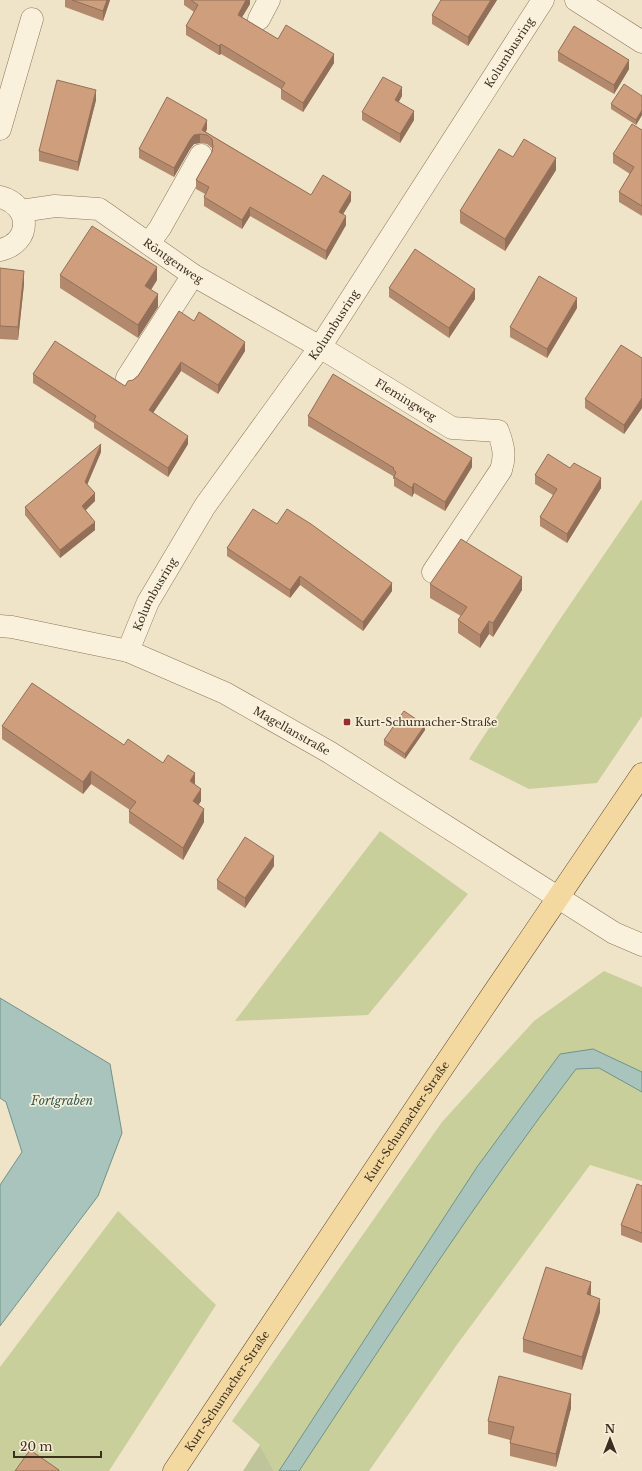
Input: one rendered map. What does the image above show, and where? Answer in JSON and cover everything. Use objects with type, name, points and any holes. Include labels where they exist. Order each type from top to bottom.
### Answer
[{"type":"main road","name":"Kurt-Schumacher-Straße","points":[[174,1471],[435,1079],[642,774]]},
{"type":"street","points":[[259,19],[269,0]]},
{"type":"street","name":"Kolumbusring","points":[[128,651],[148,602],[204,506],[320,347],[543,0]]},
{"type":"street","points":[[576,0],[642,42]]},
{"type":"street","points":[[0,129],[32,19]]},
{"type":"street","points":[[149,243],[160,228],[201,155]]},
{"type":"street","points":[[0,197],[9,199],[16,204],[21,211],[24,220],[24,229],[14,245],[0,250]]},
{"type":"street","name":"Röntgenweg","points":[[21,211],[54,206],[99,208],[193,275],[320,347]]},
{"type":"street","points":[[127,378],[193,275]]},
{"type":"street","name":"Flemingweg","points":[[320,347],[452,428],[498,432],[504,448],[504,462],[501,470],[433,572]]},
{"type":"street","name":"Magellanstraße","points":[[0,626],[12,627],[128,651],[225,693],[329,752],[614,933],[642,945]]},
{"type":"green space","points":[[642,499],[642,716],[597,783],[529,789],[469,759],[556,625]]},
{"type":"green space","points":[[380,831],[468,894],[368,1015],[235,1021]]},
{"type":"green space","points":[[604,971],[642,987],[642,1181],[590,1165],[456,1346],[369,1471],[274,1471],[260,1445],[232,1421],[442,1122],[534,1021]]},
{"type":"green space","points":[[118,1211],[216,1305],[109,1471],[0,1471],[0,1367]]},
{"type":"green space","points":[[260,1445],[274,1471],[243,1471]]},
{"type":"water","name":"Fortgraben","points":[[0,998],[110,1064],[122,1133],[98,1196],[0,1326],[0,1185],[22,1152],[6,1102],[0,1098]]},
{"type":"water","points":[[593,1049],[642,1072],[642,1092],[599,1068],[576,1069],[539,1118],[469,1217],[299,1471],[279,1471],[477,1167],[560,1054]]},
{"type":"building","points":[[72,0],[107,0],[103,11]]},
{"type":"building","points":[[191,0],[246,0],[238,15],[278,39],[286,25],[334,54],[303,103],[281,89],[285,83],[221,44],[219,46],[186,26],[198,5]]},
{"type":"building","points":[[441,0],[491,0],[468,37],[432,15]]},
{"type":"building","points":[[574,26],[629,60],[614,85],[558,52]]},
{"type":"building","points":[[383,77],[402,87],[395,100],[414,111],[400,134],[362,112]]},
{"type":"building","points":[[57,80],[96,90],[78,162],[39,151]]},
{"type":"building","points":[[624,84],[642,96],[642,110],[636,120],[611,104]]},
{"type":"building","points":[[167,97],[207,120],[202,130],[311,195],[323,175],[351,192],[339,212],[346,216],[326,251],[250,207],[242,220],[204,197],[209,187],[196,180],[212,152],[212,139],[207,135],[194,135],[174,168],[139,149]]},
{"type":"building","points":[[632,124],[642,130],[642,206],[619,192],[634,167],[613,154]]},
{"type":"building","points":[[524,139],[556,158],[505,239],[460,211],[499,149],[513,157]]},
{"type":"building","points":[[92,226],[157,267],[145,286],[158,294],[138,325],[60,275]]},
{"type":"building","points":[[415,249],[475,289],[449,328],[389,288]]},
{"type":"building","points":[[0,268],[24,271],[18,327],[0,326]]},
{"type":"building","points":[[539,276],[577,298],[547,349],[510,327]]},
{"type":"building","points":[[179,311],[194,321],[199,312],[245,342],[218,385],[181,362],[149,410],[188,436],[168,468],[94,420],[96,416],[33,374],[55,341],[125,386],[128,381],[133,380],[138,376]]},
{"type":"building","points":[[621,345],[642,358],[642,398],[624,425],[585,399]]},
{"type":"building","points":[[333,374],[472,458],[445,502],[414,483],[412,488],[394,477],[396,472],[393,469],[394,468],[308,416]]},
{"type":"building","points":[[101,444],[85,482],[95,493],[82,506],[95,522],[60,550],[25,507]]},
{"type":"building","points":[[548,454],[570,468],[574,463],[601,478],[567,534],[540,517],[557,489],[535,475]]},
{"type":"building","points":[[253,509],[277,524],[287,509],[311,524],[392,583],[363,622],[300,576],[290,590],[227,548]]},
{"type":"building","points":[[461,539],[522,577],[493,623],[489,621],[480,635],[458,620],[467,607],[430,584]]},
{"type":"building","points":[[32,683],[124,745],[128,739],[163,763],[168,755],[195,773],[190,781],[201,789],[193,801],[204,809],[183,848],[129,811],[136,802],[91,771],[83,782],[2,726]]},
{"type":"building","points":[[404,711],[425,725],[405,754],[384,740]]},
{"type":"building","points":[[245,837],[274,856],[245,898],[217,880]]},
{"type":"building","points":[[637,1184],[642,1186],[642,1233],[621,1225]]},
{"type":"building","points":[[546,1267],[591,1282],[587,1294],[600,1299],[582,1357],[523,1339]]},
{"type":"building","points":[[499,1376],[571,1394],[556,1454],[510,1443],[514,1427],[488,1421]]},
{"type":"building","points":[[30,1450],[59,1470],[59,1471],[15,1471]]},
{"type":"place","name":"Kurt-Schumacher-Straße","points":[[347,722]]}]
